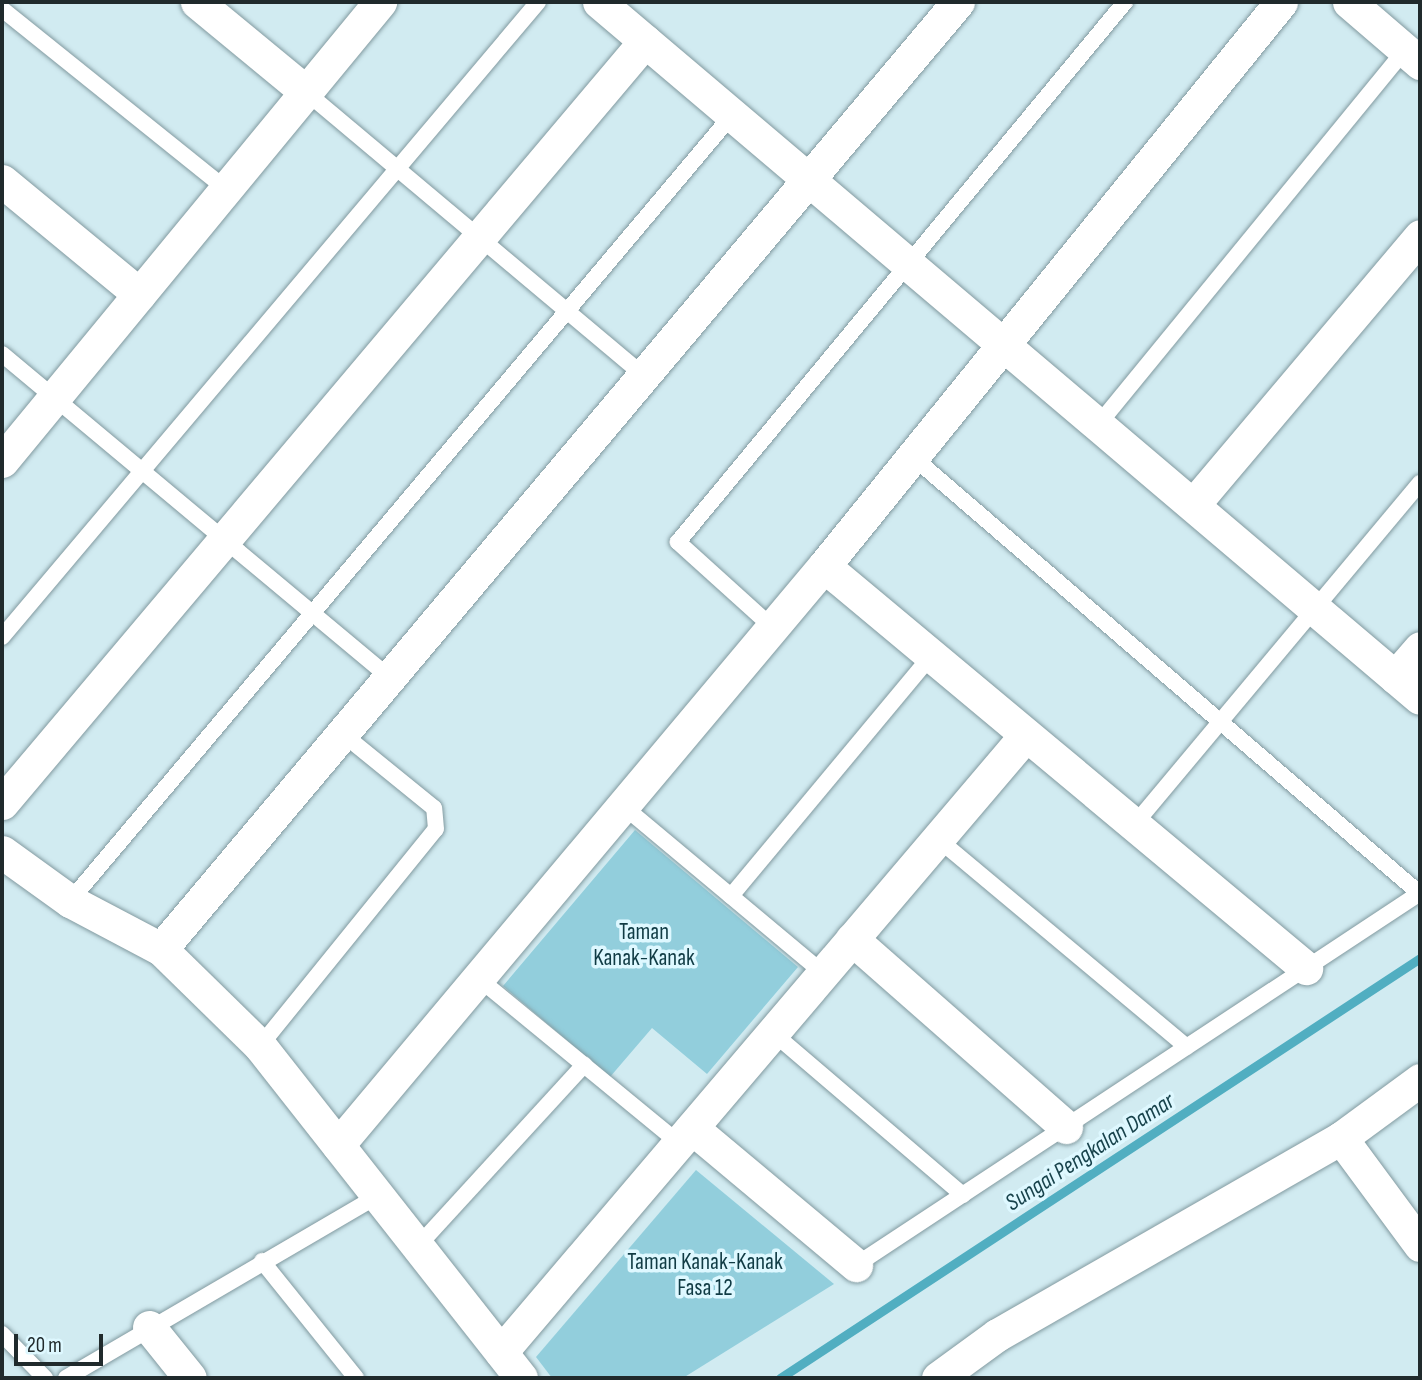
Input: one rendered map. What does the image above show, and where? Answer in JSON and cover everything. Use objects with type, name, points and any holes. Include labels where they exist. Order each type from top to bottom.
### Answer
[{"type":"street","points":[[197,2],[306,92]]},
{"type":"street","points":[[2,461],[380,2]]},
{"type":"street","points":[[599,2],[1420,698]]},
{"type":"street","points":[[161,949],[958,2]]},
{"type":"street","points":[[338,1145],[824,566],[1280,2]]},
{"type":"street","points":[[1349,2],[1413,56]]},
{"type":"street","points":[[2,803],[645,41]]},
{"type":"street","points":[[2,181],[139,294]]},
{"type":"street","points":[[1193,505],[1420,236]]},
{"type":"street","points":[[824,566],[1306,968]]},
{"type":"street","points":[[1395,677],[1420,648]]},
{"type":"street","points":[[500,1352],[1026,735]]},
{"type":"street","points":[[2,852],[70,901],[161,949],[260,1046],[520,1378]]},
{"type":"street","points":[[852,939],[1066,1126]]},
{"type":"street","points":[[938,1378],[997,1335],[1341,1138],[1420,1080]]},
{"type":"street","points":[[685,1135],[856,1265]]},
{"type":"street","points":[[1341,1138],[1420,1245]]},
{"type":"street","points":[[149,1327],[190,1378]]},
{"type":"lane","points":[[2,637],[538,2]]},
{"type":"lane","points":[[772,627],[678,542],[1125,2]]},
{"type":"lane","points":[[2,9],[226,189]]},
{"type":"lane","points":[[1098,425],[1413,56]]},
{"type":"lane","points":[[306,92],[645,376]]},
{"type":"lane","points":[[70,901],[732,115]]},
{"type":"lane","points":[[2,354],[390,678]]},
{"type":"lane","points":[[856,1265],[1420,893],[913,457]]},
{"type":"lane","points":[[1134,825],[1319,611],[1420,482]]},
{"type":"lane","points":[[731,895],[932,656]]},
{"type":"lane","points":[[260,1046],[436,829],[433,808],[343,734]]},
{"type":"lane","points":[[622,805],[823,973]]},
{"type":"lane","points":[[938,839],[1187,1047]]},
{"type":"lane","points":[[478,978],[584,1065],[685,1135]]},
{"type":"lane","points":[[772,1032],[963,1195]]},
{"type":"lane","points":[[418,1245],[584,1065]]},
{"type":"lane","points":[[66,1378],[377,1196]]},
{"type":"lane","points":[[262,1261],[356,1378]]},
{"type":"lane","points":[[2,1334],[45,1378]]},
{"type":"green space","name":"Taman Kanak-Kanak","points":[[635,830],[798,967],[707,1074],[652,1028],[610,1077],[503,986]]},
{"type":"green space","name":"Taman Kanak-Kanak Fasa 12","points":[[696,1170],[834,1284],[683,1378],[552,1378],[536,1357]]},
{"type":"waterway","name":"Sungai Pengkalan Damar","points":[[780,1378],[1420,958]]}]
